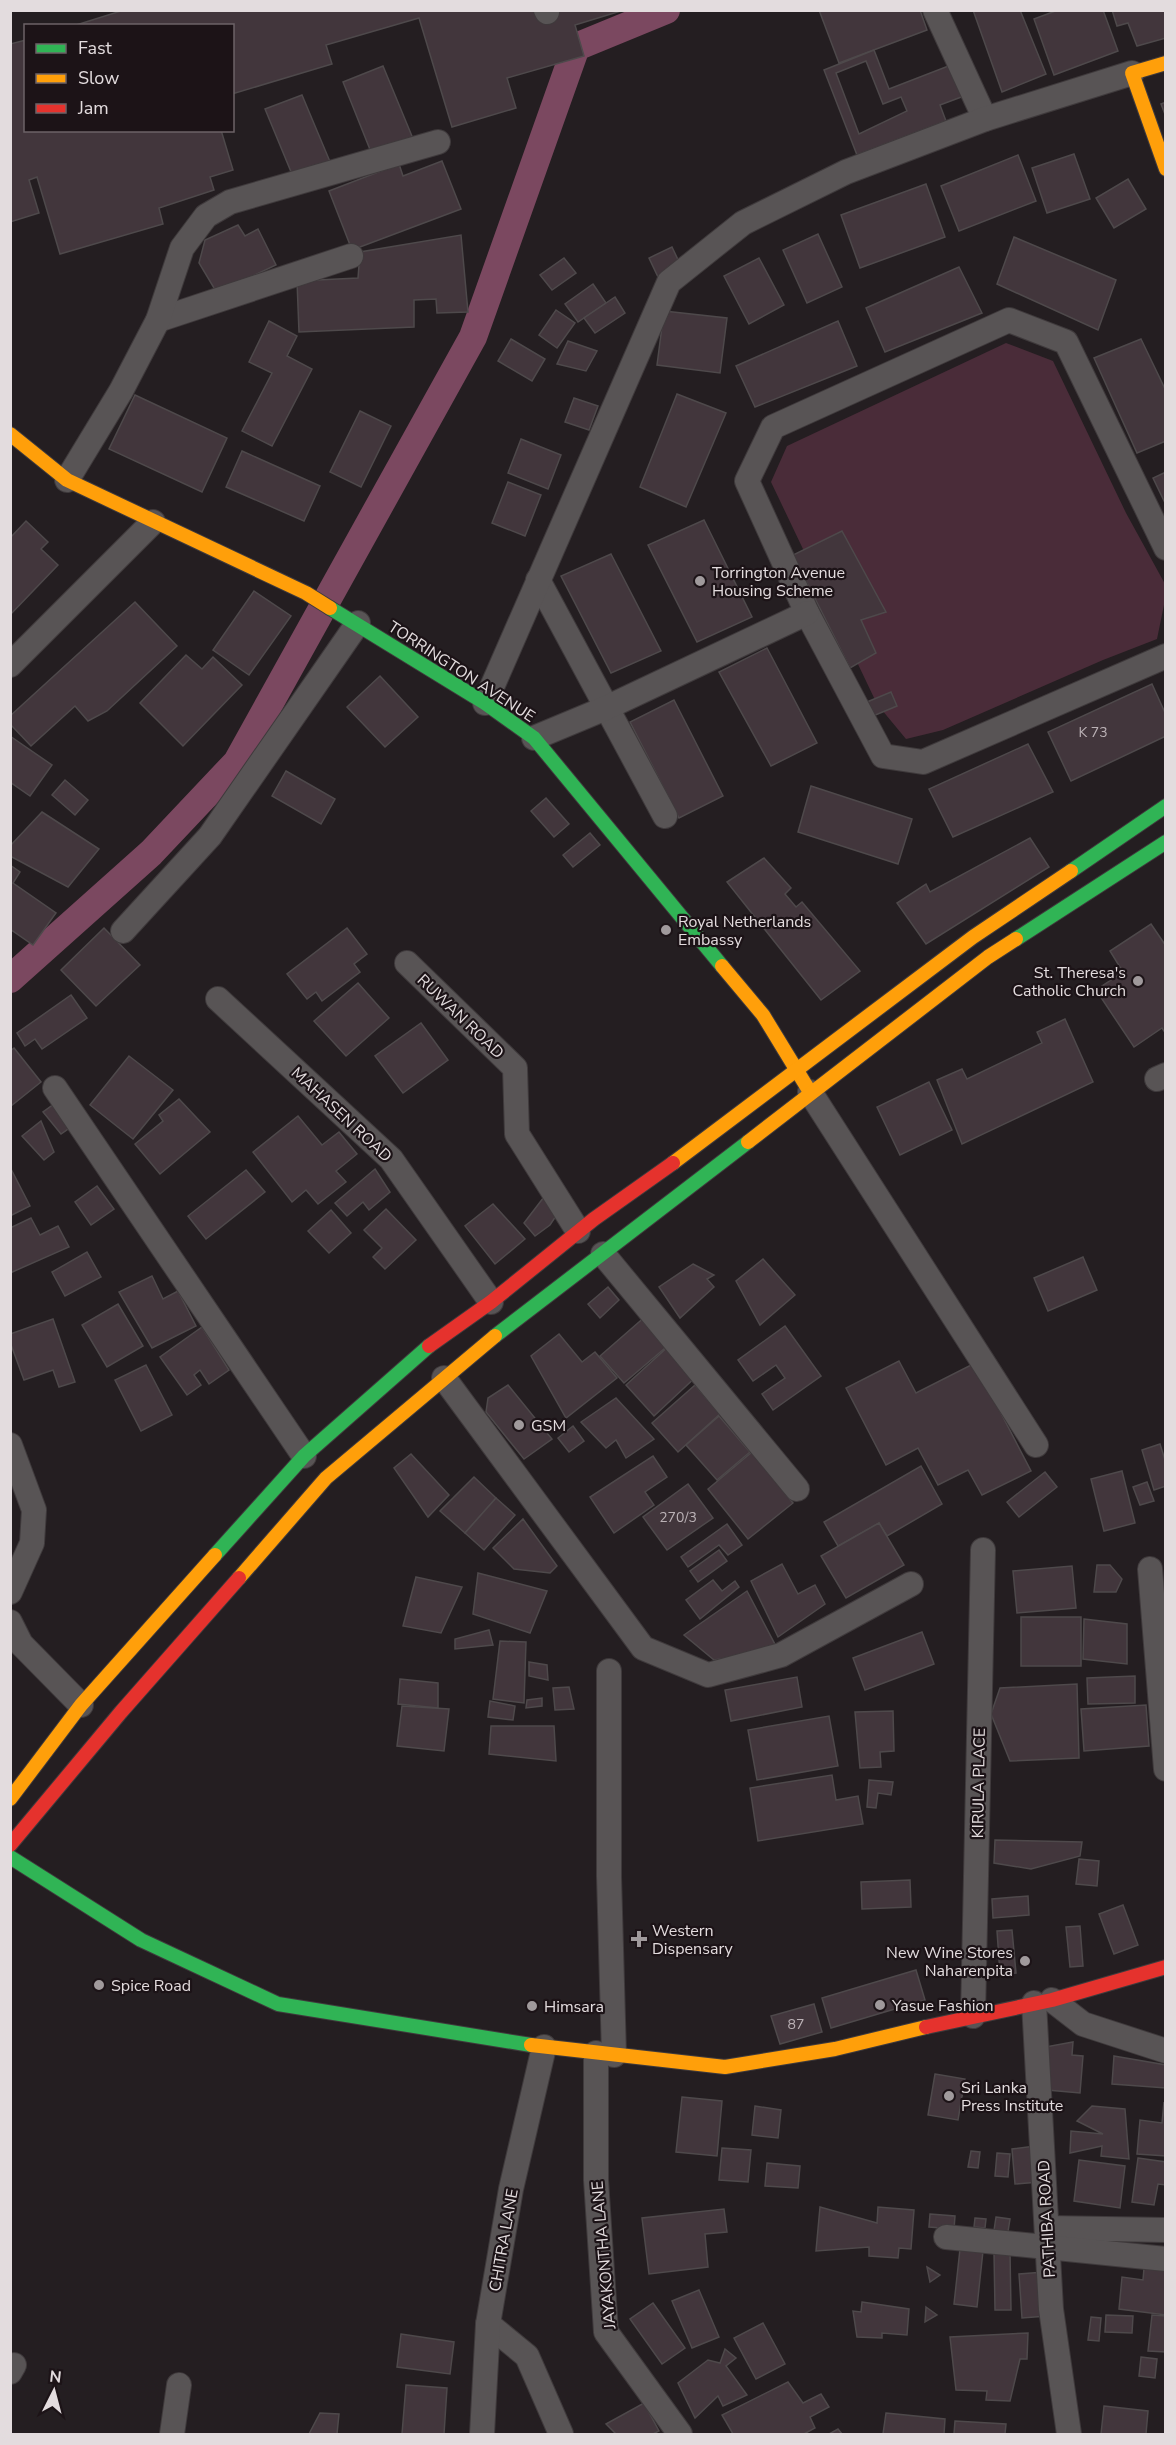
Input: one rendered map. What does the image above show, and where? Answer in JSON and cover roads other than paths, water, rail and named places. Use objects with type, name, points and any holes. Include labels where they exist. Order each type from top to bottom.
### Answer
[{"type":"main road","points":[[1166,63],[1132,73],[1166,169]]},
{"type":"main road","name":"TORRINGTON AVENUE","points":[[10,434],[67,480],[306,592],[485,703],[534,738],[763,1015],[810,1092]]},
{"type":"main road","points":[[12,1796],[81,1705],[304,1456],[422,1351],[491,1302],[578,1231],[690,1151],[973,937],[1166,806]]},
{"type":"main road","points":[[10,1845],[121,1712],[326,1478],[508,1325],[988,957],[1166,842]]},
{"type":"main road","points":[[10,1857],[141,1940],[278,2004],[544,2048],[725,2067],[835,2049],[972,2016],[1043,2002],[1166,1967]]},
{"type":"street","points":[[935,10],[985,119]]},
{"type":"street","points":[[485,703],[669,282],[743,223],[846,172],[985,119],[1132,73]]},
{"type":"street","points":[[67,480],[121,391],[158,320],[182,248],[206,216],[230,202],[438,142]]},
{"type":"street","points":[[158,320],[351,256]]},
{"type":"street","points":[[1166,548],[1066,342],[1009,320],[773,427],[747,481],[807,613],[883,756],[923,762],[1166,656]]},
{"type":"street","points":[[10,665],[153,522]]},
{"type":"street","points":[[538,580],[665,816]]},
{"type":"street","points":[[534,738],[606,708],[807,613]]},
{"type":"street","points":[[123,931],[210,836],[358,623]]},
{"type":"street","name":"RUWAN ROAD","points":[[407,963],[515,1068],[517,1134],[578,1231]]},
{"type":"street","name":"MAHASEN ROAD","points":[[218,999],[391,1159],[491,1302]]},
{"type":"street","points":[[55,1088],[304,1456]]},
{"type":"street","points":[[810,1092],[1036,1445]]},
{"type":"street","points":[[603,1254],[797,1489]]},
{"type":"street","points":[[444,1378],[644,1648],[708,1675],[781,1655],[911,1584]]},
{"type":"street","points":[[10,1445],[34,1510],[32,1543],[10,1592]]},
{"type":"street","name":"KIRULA PLACE","points":[[972,2016],[982,1550]]},
{"type":"street","points":[[1150,1569],[1166,1769]]},
{"type":"street","points":[[10,1622],[21,1644],[81,1705]]},
{"type":"street","name":"JAYAKONTHA LANE","points":[[609,1671],[609,1876],[605,2054],[596,2180],[606,2332],[680,2434]]},
{"type":"street","points":[[1043,2002],[1083,2024],[1166,2051]]},
{"type":"street","name":"PATHIBA ROAD","points":[[1043,2002],[1047,2238],[1051,2309],[1069,2434]]},
{"type":"street","name":"CHITRA LANE","points":[[482,2434],[488,2324],[511,2189],[544,2048]]},
{"type":"street","points":[[946,2237],[1047,2238],[1166,2230]]},
{"type":"street","points":[[1047,2238],[1166,2259]]},
{"type":"street","points":[[488,2324],[528,2356],[561,2434]]},
{"type":"street","points":[[172,2434],[179,2385]]},
{"type":"waterway","points":[[10,979],[151,853],[237,762],[473,337],[576,47],[666,10]]},
{"type":"place","name":"Torrington Avenue Housing Scheme","points":[[700,581]]},
{"type":"place","name":"Royal Netherlands Embassy","points":[[666,930]]},
{"type":"place","name":"St. Theresa's Catholic Church","points":[[1138,981]]},
{"type":"place","name":"GSM","points":[[519,1425]]},
{"type":"place","name":"Western Dispensary","points":[[639,1939]]},
{"type":"place","name":"New Wine Stores Naharenpita","points":[[1025,1961]]},
{"type":"place","name":"Spice Road","points":[[99,1985]]},
{"type":"place","name":"Yasue Fashion","points":[[880,2005]]},
{"type":"place","name":"Himsara","points":[[532,2006]]},
{"type":"place","name":"Sri Lanka Press Institute","points":[[949,2096]]}]
